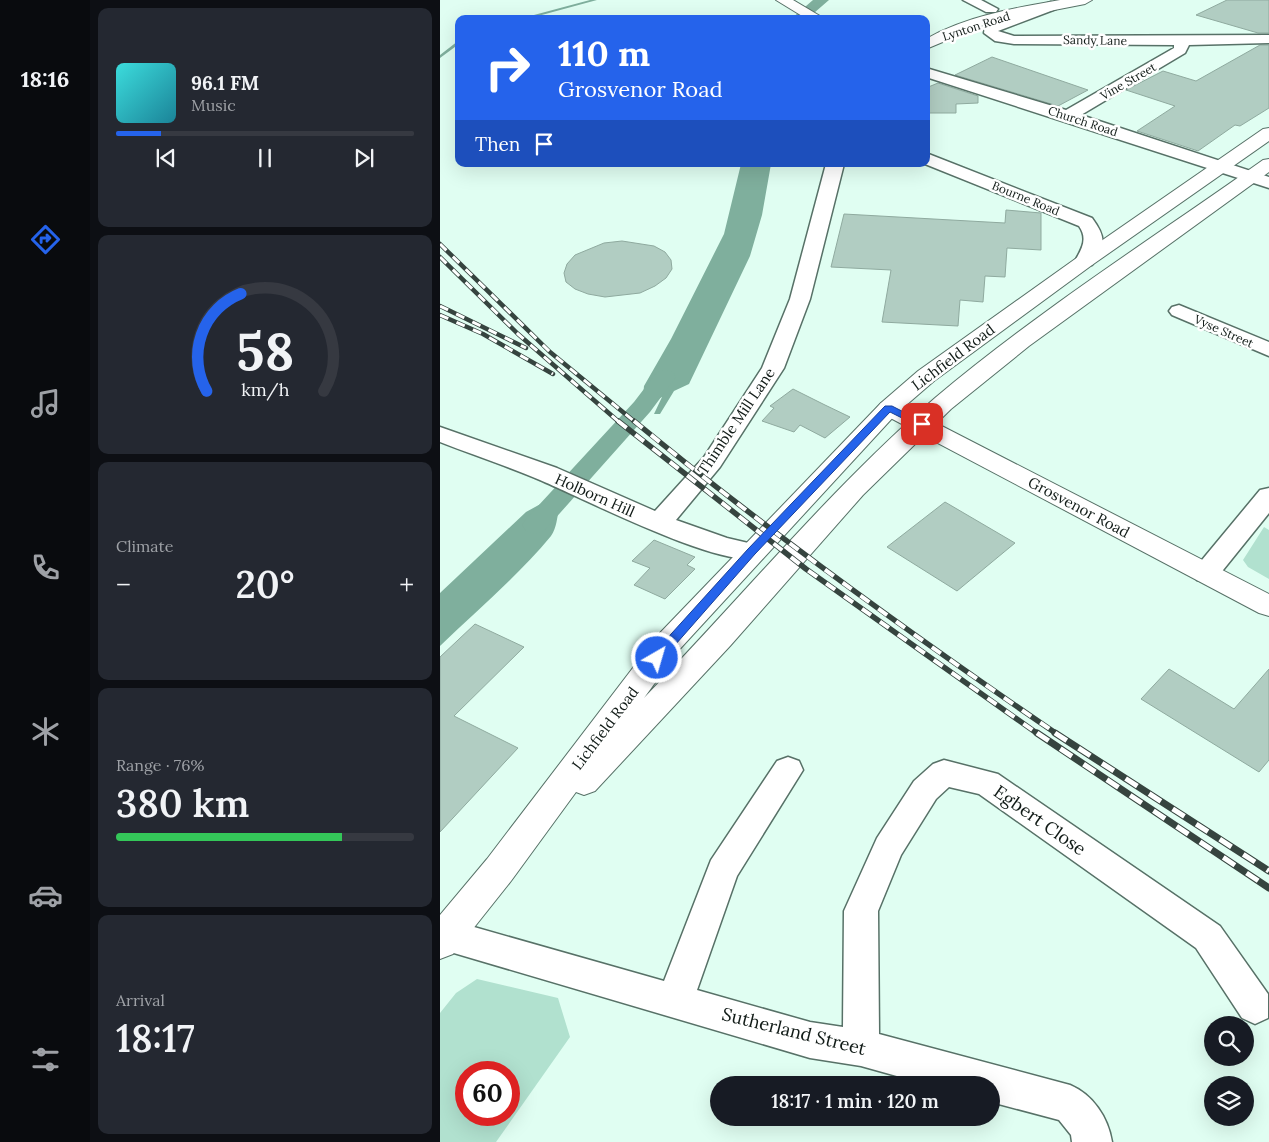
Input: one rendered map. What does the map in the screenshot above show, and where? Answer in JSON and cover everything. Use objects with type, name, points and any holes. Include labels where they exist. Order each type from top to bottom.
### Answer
[{"type":"main road","name":"Lynton Road","points":[[935,24],[991,9],[1085,0]]},
{"type":"main road","name":"Lynton Road","points":[[930,42],[940,36],[990,19],[1050,3]]},
{"type":"main road","points":[[783,7],[808,15]]},
{"type":"main road","name":"Lichfield Road","points":[[443,938],[500,870],[668,643],[889,408],[926,376],[1084,261],[1269,133]]},
{"type":"main road","name":"Lichfield Road","points":[[500,870],[720,638],[822,523],[876,467],[922,424],[973,378],[1021,341],[1260,180],[1269,164]]},
{"type":"main road","name":"Grosvenor Road","points":[[889,408],[1269,606]]},
{"type":"street","points":[[970,0],[991,9]]},
{"type":"street","name":"Sandy Lane","points":[[1050,3],[990,29],[991,33],[1000,38],[1024,40],[1183,41],[1269,39]]},
{"type":"street","name":"Vine Street","points":[[1068,116],[1180,50],[1183,41]]},
{"type":"street","name":"Church Road","points":[[930,64],[945,76]]},
{"type":"street","name":"Church Road","points":[[930,73],[945,76],[1260,180]]},
{"type":"street","name":"Bourne Road","points":[[930,160],[1086,222],[1094,234],[1094,242],[1084,261]]},
{"type":"street","name":"Thimble Mill Lane","points":[[658,523],[712,462],[773,368],[800,299],[834,167]]},
{"type":"street","name":"Vyse Street","points":[[1179,311],[1269,350]]},
{"type":"street","name":"Holborn Hill","points":[[440,434],[548,474],[658,523],[723,546],[752,552]]},
{"type":"street","points":[[1206,573],[1269,496]]},
{"type":"street","points":[[675,1000],[724,870],[788,770]]},
{"type":"street","name":"Egbert Close","points":[[861,1048],[861,910],[888,848],[925,790],[944,774],[987,783],[1208,937],[1255,1006]]},
{"type":"street","name":"Sutherland Street","points":[[443,938],[675,1000],[810,1040],[861,1048],[1070,1104],[1083,1116],[1092,1142]]},
{"type":"shaded area","points":[[740,167],[770,167],[762,215],[750,256],[689,384],[674,391],[660,414],[654,414],[662,397],[642,407],[644,386],[671,339],[724,234]]},
{"type":"shaded area","points":[[555,496],[563,500],[559,508],[554,532],[551,536],[511,579],[440,646],[440,593],[526,512]]},
{"type":"shaded area","points":[[1264,527],[1269,530],[1269,579],[1248,567],[1243,560]]},
{"type":"shaded area","points":[[477,979],[558,998],[570,1037],[520,1108],[520,1061],[455,1061],[455,1126],[507,1126],[496,1142],[440,1142],[440,1013],[456,993]]},
{"type":"building","points":[[1227,0],[1269,0],[1269,33],[1258,33],[1196,15]]},
{"type":"building","points":[[1260,45],[1269,45],[1269,108],[1240,126],[1235,125],[1198,151],[1137,131],[1175,106],[1126,90],[1163,71],[1196,81]]},
{"type":"building","points":[[992,57],[1088,90],[1058,106],[955,75]]},
{"type":"building","points":[[938,83],[978,96],[978,103],[956,104],[956,113],[930,113],[930,86]]},
{"type":"building","points":[[1006,210],[1041,213],[1041,250],[1007,248],[1005,277],[985,276],[983,302],[960,300],[958,326],[882,322],[891,270],[831,267],[844,214],[1005,223]]},
{"type":"building","points":[[622,241],[654,246],[665,252],[671,260],[672,269],[666,278],[640,293],[605,297],[575,289],[566,282],[564,273],[567,264],[575,255],[604,243]]},
{"type":"building","points":[[793,389],[850,417],[825,438],[800,425],[794,432],[762,421],[774,408],[770,406]]},
{"type":"building","points":[[945,502],[1015,543],[957,591],[887,547]]},
{"type":"building","points":[[654,540],[695,557],[687,565],[695,569],[665,599],[634,585],[650,568],[632,561]]},
{"type":"building","points":[[475,624],[524,647],[454,716],[518,748],[440,832],[440,657]]},
{"type":"building","points":[[1169,669],[1234,709],[1269,669],[1269,760],[1259,772],[1141,699]]},
{"type":"waterway","points":[[537,15],[595,0]]},
{"type":"waterway","points":[[803,15],[822,0]]},
{"type":"waterway","points":[[440,57],[455,45]]},
{"type":"waterway","points":[[535,525],[642,407],[665,377]]},
{"type":"railway","points":[[440,244],[550,352],[635,422]]},
{"type":"railway","points":[[440,257],[518,334],[619,422]]},
{"type":"railway","points":[[440,306],[526,348]]},
{"type":"railway","points":[[440,315],[483,334],[553,374]]},
{"type":"railway","points":[[618,421],[806,569],[1038,734]]},
{"type":"railway","points":[[634,421],[789,543],[949,659],[1057,734]]},
{"type":"railway","points":[[1037,733],[1269,888]]},
{"type":"railway","points":[[1055,733],[1269,871]]},
{"type":"route","points":[[657,658],[668,643],[752,552],[889,408],[922,424]]}]
